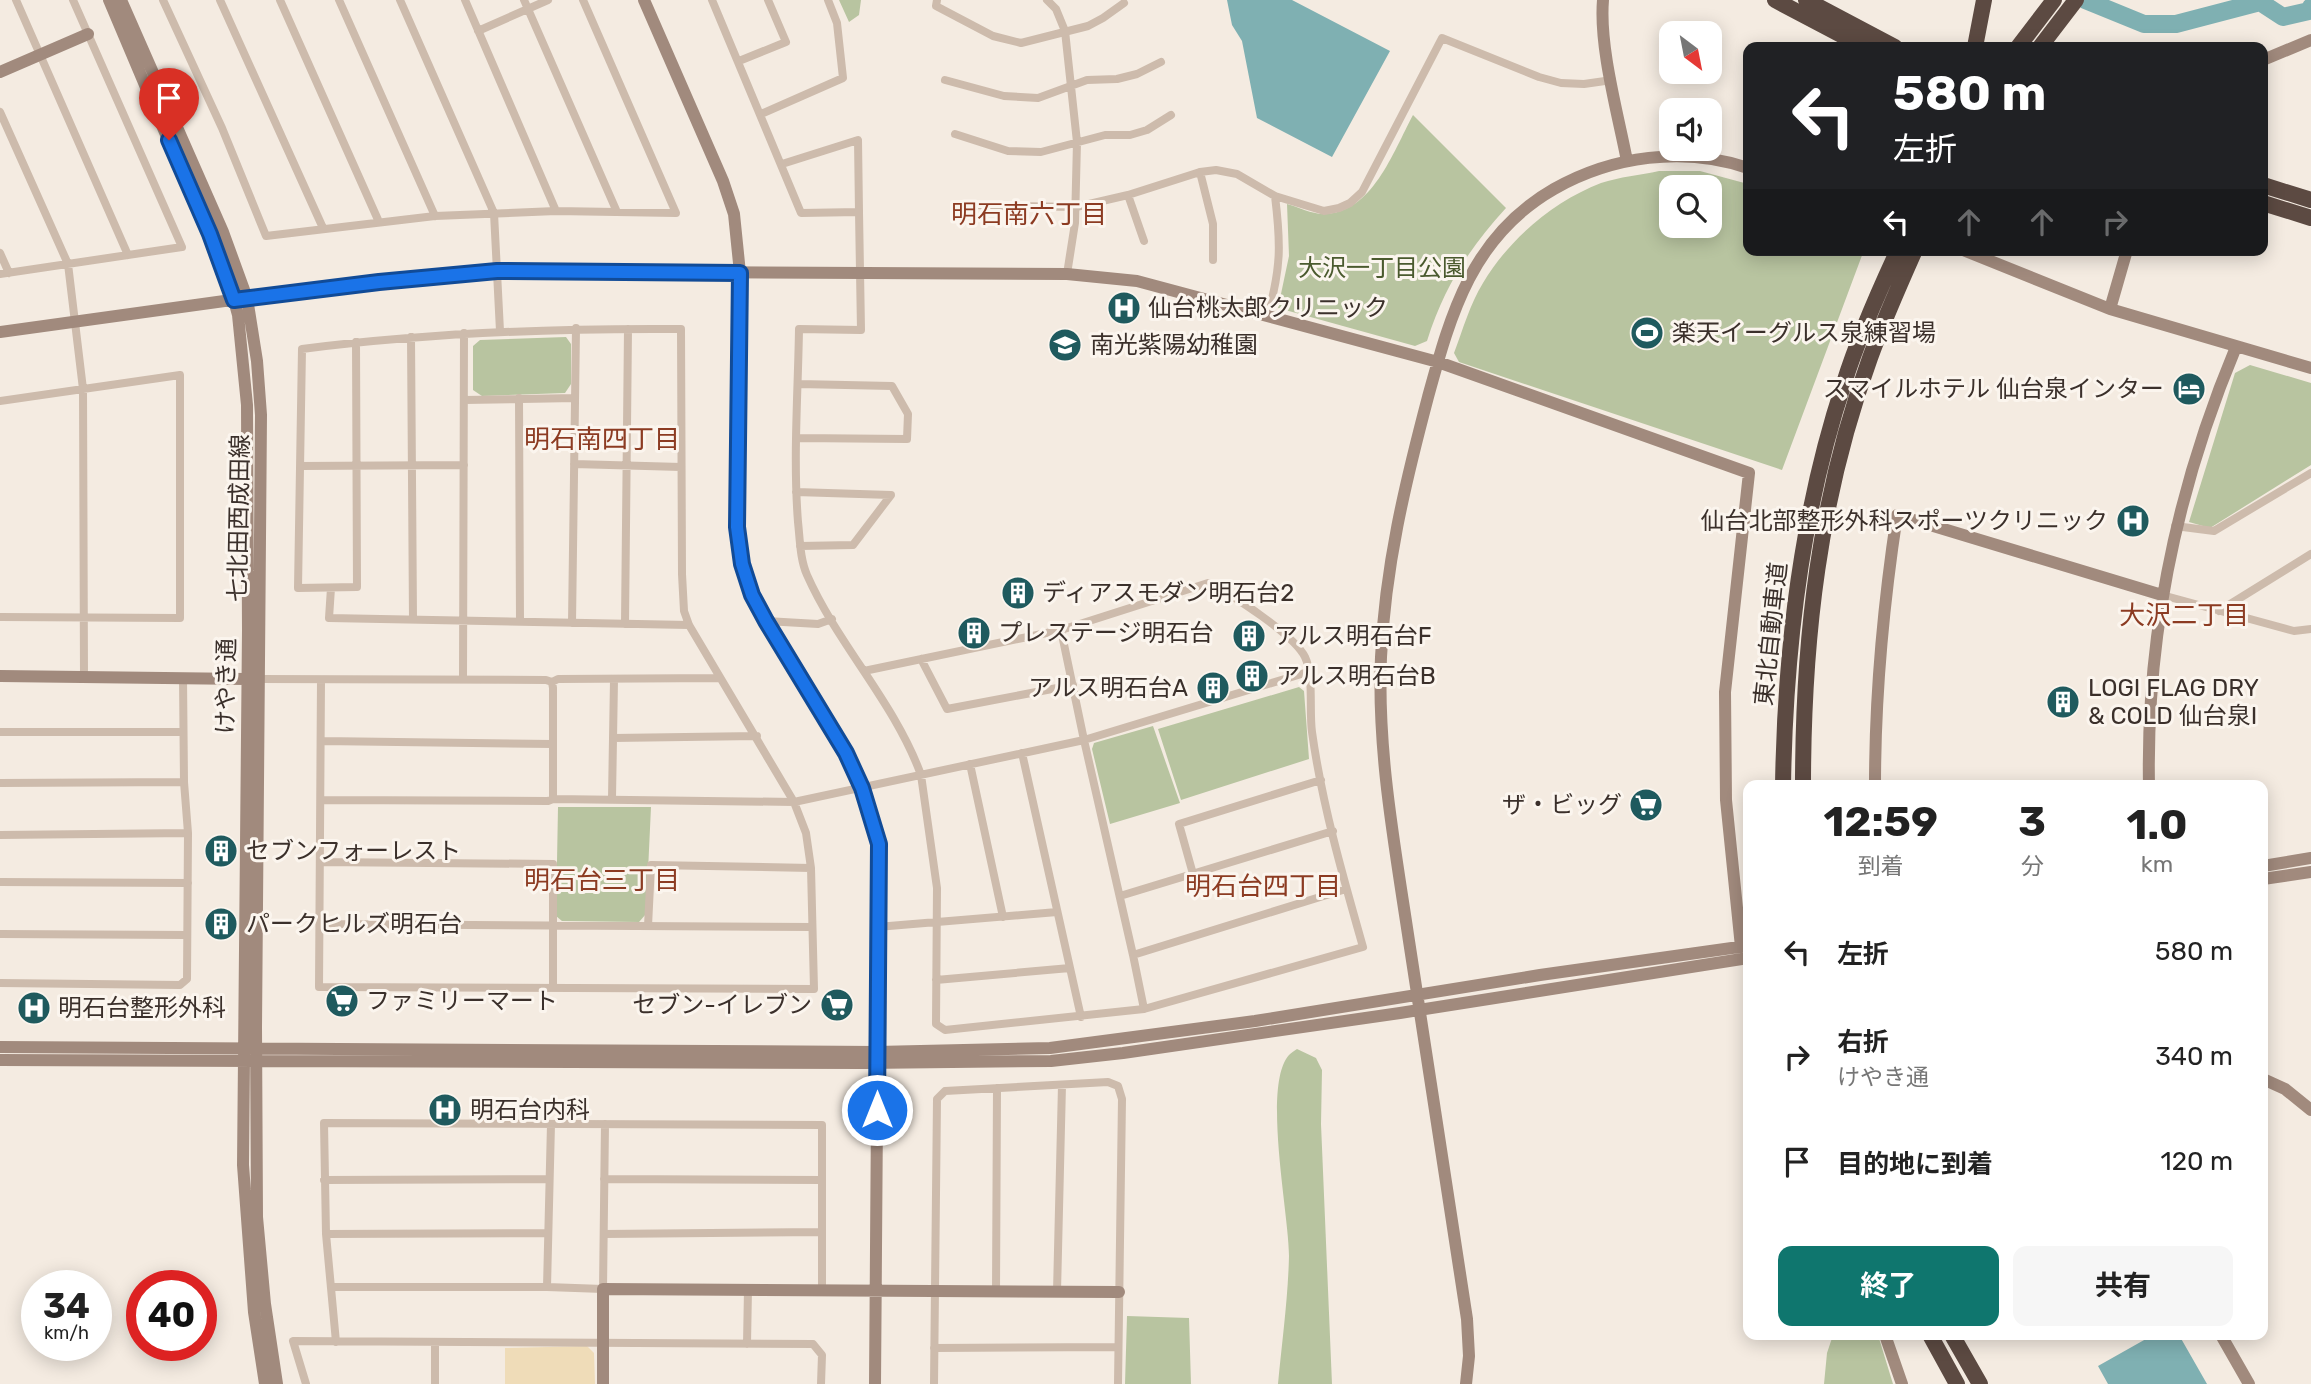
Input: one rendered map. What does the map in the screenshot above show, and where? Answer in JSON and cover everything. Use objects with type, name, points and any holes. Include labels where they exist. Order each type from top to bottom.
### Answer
[{"type":"highway","points":[[1775,0],[1855,42]]},
{"type":"highway","points":[[1806,0],[1886,42]]},
{"type":"highway","points":[[1976,42],[1984,0]]},
{"type":"highway","points":[[2022,42],[2054,0]]},
{"type":"highway","points":[[2044,42],[2074,3]]},
{"type":"highway","points":[[2268,187],[2311,200]]},
{"type":"highway","points":[[2268,205],[2311,218]]},
{"type":"highway","points":[[1844,382],[1859,329],[1886,256]]},
{"type":"highway","name":"東北自動車道","points":[[1783,780],[1788,672],[1801,561],[1813,493],[1844,382],[1896,256]]},
{"type":"highway","name":"東北自動車道","points":[[1803,780],[1809,623],[1824,525],[1861,384],[1912,256]]},
{"type":"highway","points":[[1933,1340],[1958,1384]]},
{"type":"highway","points":[[1955,1340],[1980,1384]]},
{"type":"street","points":[[16,0],[128,255]]},
{"type":"street","points":[[0,253],[4,274],[182,247],[73,0]]},
{"type":"street","name":"けやき通","points":[[109,0],[210,234],[241,299],[247,405],[253,679]]},
{"type":"street","points":[[121,0],[223,232],[241,299]]},
{"type":"street","points":[[163,0],[222,128],[266,236],[435,216],[556,211],[676,213],[583,0]]},
{"type":"street","points":[[220,0],[323,228]]},
{"type":"street","points":[[280,0],[379,222]]},
{"type":"street","points":[[339,0],[435,216]]},
{"type":"street","points":[[400,0],[494,213],[500,331]]},
{"type":"street","points":[[465,0],[556,211]]},
{"type":"street","points":[[478,31],[526,4],[548,0]]},
{"type":"street","points":[[644,0],[723,181],[734,214],[740,273],[737,527],[742,564],[752,595],[766,621],[846,753],[862,788],[879,844],[875,1384]]},
{"type":"street","points":[[712,0],[801,213],[859,212]]},
{"type":"street","points":[[739,61],[786,42],[768,0]]},
{"type":"street","points":[[761,114],[843,78],[837,23],[828,0]]},
{"type":"street","points":[[937,0],[936,6],[993,36],[1021,43],[1088,26],[1124,3]]},
{"type":"street","points":[[1047,0],[1056,9],[1065,31],[1077,142],[1076,207],[1066,274]]},
{"type":"street","points":[[1603,0],[1601,17],[1627,161]]},
{"type":"street","points":[[526,4],[617,212]]},
{"type":"street","points":[[0,72],[88,34]]},
{"type":"street","points":[[969,205],[1076,207],[1128,195],[1200,172],[1216,170],[1237,174],[1275,195],[1324,211],[1350,203],[1362,192],[1443,38],[1539,78],[1584,84],[1612,80]]},
{"type":"street","points":[[2268,58],[2311,40]]},
{"type":"street","points":[[944,80],[1004,96],[1038,98],[1087,80],[1118,79],[1137,74],[1161,62]]},
{"type":"street","points":[[0,112],[68,264],[83,389],[84,676]]},
{"type":"street","points":[[955,134],[1008,151],[1041,152],[1105,135],[1130,135],[1147,130],[1171,115]]},
{"type":"street","points":[[782,164],[858,140],[861,330],[799,329],[796,492],[800,546],[807,576],[832,619],[894,720],[916,760],[921,775],[937,888],[936,1024],[945,1030],[1144,1009],[1363,947],[1346,889],[1321,780],[1312,731],[1306,659],[1295,642],[1223,590],[1208,583],[1062,630],[864,671]]},
{"type":"street","points":[[1466,1384],[1469,1356],[1467,1320],[1382,752],[1381,661],[1389,561],[1404,488],[1451,316],[1476,263],[1505,228],[1542,196],[1563,184],[1583,174],[1627,161],[1673,155],[1704,157],[1743,167]]},
{"type":"street","points":[[1200,172],[1213,224],[1213,260]]},
{"type":"street","points":[[1128,195],[1144,241]]},
{"type":"street","points":[[1268,315],[1279,270],[1280,237],[1275,195]]},
{"type":"street","points":[[1978,256],[2110,309],[2311,368]]},
{"type":"street","points":[[2110,309],[2125,256]]},
{"type":"street","points":[[0,332],[379,282],[497,271],[1066,274],[1137,281],[1438,362],[1749,473],[1725,692],[1726,800],[1743,938]]},
{"type":"street","points":[[572,622],[576,328]]},
{"type":"street","points":[[321,680],[319,987],[814,989],[811,868],[806,833],[794,802],[720,678],[684,611],[681,329],[576,328],[500,331],[411,337],[356,342],[302,349],[298,588],[357,587],[356,342]]},
{"type":"street","points":[[625,624],[628,328]]},
{"type":"street","points":[[463,679],[464,333]]},
{"type":"street","points":[[411,337],[413,619]]},
{"type":"street","points":[[2149,780],[2148,753],[2154,672],[2162,595],[2175,526],[2210,411],[2236,347]]},
{"type":"street","points":[[0,401],[180,375],[180,618],[0,617]]},
{"type":"street","points":[[797,438],[907,439],[908,414],[892,386],[799,384]]},
{"type":"street","points":[[519,398],[520,621]]},
{"type":"street","points":[[465,400],[575,398]]},
{"type":"street","points":[[574,464],[681,467]]},
{"type":"street","points":[[301,466],[464,465]]},
{"type":"street","points":[[2175,526],[2214,531],[2311,473]]},
{"type":"street","points":[[796,492],[891,495],[853,545],[800,546]]},
{"type":"street","points":[[1875,780],[1875,712],[1884,604],[1897,514],[2219,611],[2294,631],[2311,629]]},
{"type":"street","points":[[2219,611],[2311,554]]},
{"type":"street","points":[[331,588],[329,618],[690,625]]},
{"type":"street","points":[[766,621],[818,624],[832,619]]},
{"type":"street","points":[[1062,630],[1144,1009]]},
{"type":"street","points":[[921,659],[947,709],[1073,685]]},
{"type":"street","points":[[321,800],[548,801],[612,798],[794,802],[1084,740],[1308,672]]},
{"type":"street","points":[[0,676],[552,682],[558,679],[720,678]]},
{"type":"street","points":[[0,983],[180,985],[187,979],[188,833],[184,782],[183,678]]},
{"type":"street","points":[[253,679],[250,1056],[257,1217],[265,1304],[277,1384]]},
{"type":"street","points":[[612,798],[614,680]]},
{"type":"street","points":[[552,682],[553,799]]},
{"type":"street","points":[[0,732],[183,732]]},
{"type":"street","points":[[613,738],[757,736]]},
{"type":"street","points":[[322,741],[552,744]]},
{"type":"street","points":[[1022,753],[1081,1017]]},
{"type":"street","points":[[970,764],[1003,917]]},
{"type":"street","points":[[1193,874],[1179,824],[1321,780]]},
{"type":"street","points":[[0,783],[184,782]]},
{"type":"street","points":[[1120,896],[1333,831]]},
{"type":"street","points":[[0,835],[188,833]]},
{"type":"street","points":[[2268,865],[2311,858]]},
{"type":"street","points":[[321,862],[553,864],[553,988]]},
{"type":"street","points":[[648,926],[650,865],[811,868]]},
{"type":"street","points":[[2268,878],[2311,872]]},
{"type":"street","points":[[0,882],[188,883]]},
{"type":"street","points":[[1133,955],[1346,889]]},
{"type":"street","points":[[877,927],[1057,912]]},
{"type":"street","points":[[320,924],[812,927]]},
{"type":"street","points":[[0,934],[187,935]]},
{"type":"street","points":[[877,1058],[1062,1046],[1228,1025],[1540,975],[1743,946]]},
{"type":"street","points":[[0,1060],[250,1056],[1051,1061],[1419,1010],[1743,959]]},
{"type":"street","points":[[936,980],[1070,968]]},
{"type":"street","points":[[0,1047],[250,1056]]},
{"type":"street","points":[[250,1056],[243,1165],[246,1232],[265,1384]]},
{"type":"street","points":[[2268,1081],[2286,1089],[2311,1110]]},
{"type":"street","points":[[934,1384],[937,1099],[945,1091],[1108,1082],[1118,1086],[1122,1099],[1118,1384]]},
{"type":"street","points":[[1057,1292],[1062,1085]]},
{"type":"street","points":[[996,1292],[997,1088]]},
{"type":"street","points":[[336,1342],[326,1234],[324,1123],[822,1125],[822,1290]]},
{"type":"street","points":[[547,1287],[551,1124]]},
{"type":"street","points":[[603,1384],[605,1124]]},
{"type":"street","points":[[324,1180],[549,1178]]},
{"type":"street","points":[[604,1180],[822,1180]]},
{"type":"street","points":[[604,1234],[822,1232]]},
{"type":"street","points":[[326,1234],[548,1233]]},
{"type":"street","points":[[331,1287],[1119,1292]]},
{"type":"street","points":[[747,1343],[748,1289]]},
{"type":"street","points":[[1887,1340],[1902,1384]]},
{"type":"street","points":[[2224,1340],[2249,1384]]},
{"type":"street","points":[[306,1384],[293,1341],[813,1344],[822,1355],[821,1384]]},
{"type":"street","points":[[435,1342],[435,1384]]},
{"type":"street","points":[[934,1348],[1118,1347]]},
{"type":"green space","points":[[839,0],[861,0],[859,15],[849,22]]},
{"type":"green space","name":"大沢一丁目公園","points":[[1413,115],[1506,208],[1469,254],[1449,286],[1427,341],[1415,346],[1278,308],[1289,256],[1287,204],[1323,214],[1340,211],[1355,204],[1368,192],[1389,163]]},
{"type":"green space","name":"楽天イーグルス泉練習場","points":[[1659,171],[1700,171],[1715,175],[1659,175],[1659,238],[1722,238],[1722,177],[1743,183],[1743,256],[1862,256],[1782,470],[1459,362],[1454,353],[1470,308],[1483,283],[1506,251],[1550,211],[1601,183]]},
{"type":"green space","points":[[566,337],[571,344],[571,384],[565,393],[482,396],[473,390],[473,346],[480,340]]},
{"type":"green space","points":[[2250,365],[2311,383],[2311,465],[2210,528],[2189,522],[2235,373]]},
{"type":"green space","points":[[1299,687],[1304,691],[1309,759],[1181,800],[1158,729]]},
{"type":"green space","points":[[1153,726],[1180,803],[1110,824],[1092,749],[1094,743]]},
{"type":"green space","points":[[558,807],[651,807],[646,914],[639,922],[562,921],[556,916]]},
{"type":"green space","points":[[1297,1049],[1316,1058],[1322,1070],[1321,1124],[1332,1384],[1278,1384],[1289,1256],[1279,1151],[1278,1093],[1281,1071],[1289,1055]]},
{"type":"green space","points":[[1127,1316],[1189,1318],[1191,1384],[1125,1384]]},
{"type":"green space","points":[[1831,1340],[1880,1340],[1893,1384],[1824,1384],[1827,1353]]},
{"type":"sand","points":[[587,1346],[594,1353],[595,1384],[505,1384],[505,1348]]},
{"type":"water","points":[[1227,0],[1292,0],[1390,51],[1332,157],[1257,118],[1242,41],[1232,25]]},
{"type":"water","points":[[2144,1340],[2182,1340],[2207,1384],[2108,1384],[2098,1366]]},
{"type":"waterway","points":[[2085,0],[2144,24],[2176,24],[2260,2],[2283,17],[2309,11],[2311,7]]},
{"type":"place","name":"仙台桃太郎クリニック","points":[[1124,308]]},
{"type":"place","name":"楽天イーグルス泉練習場","points":[[1647,333]]},
{"type":"place","name":"南光紫陽幼稚園","points":[[1065,345]]},
{"type":"place","name":"スマイルホテル 仙台泉インター","points":[[2189,389]]},
{"type":"place","name":"仙台北部整形外科スポーツクリニック","points":[[2133,521]]},
{"type":"place","name":"ディアスモダン明石台2","points":[[1018,593]]},
{"type":"place","name":"プレステージ明石台","points":[[974,633]]},
{"type":"place","name":"アルス明石台F","points":[[1249,636]]},
{"type":"place","name":"アルス明石台B","points":[[1252,676]]},
{"type":"place","name":"アルス明石台A","points":[[1213,688]]},
{"type":"place","name":"LOGI FLAG DRY & COLD 仙台泉I","points":[[2063,702]]},
{"type":"place","name":"ザ・ビッグ","points":[[1646,805]]},
{"type":"place","name":"セブンフォーレスト","points":[[221,851]]},
{"type":"place","name":"パークヒルズ明石台","points":[[221,924]]},
{"type":"place","name":"ファミリーマート","points":[[342,1001]]},
{"type":"place","name":"セブン-イレブン","points":[[837,1005]]},
{"type":"place","name":"明石台整形外科","points":[[34,1008]]},
{"type":"place","name":"明石台内科","points":[[445,1110]]},
{"type":"district","name":"明石南六丁目","points":[[1029,214]]},
{"type":"district","name":"明石南四丁目","points":[[602,439]]},
{"type":"district","name":"大沢二丁目","points":[[2184,615]]},
{"type":"district","name":"明石台三丁目","points":[[602,880]]},
{"type":"district","name":"明石台四丁目","points":[[1263,886]]},
{"type":"route","points":[[169,140],[210,234],[234,300],[497,271],[740,273],[739,547],[752,595],[846,753],[862,788],[879,844],[877,1110]]}]
